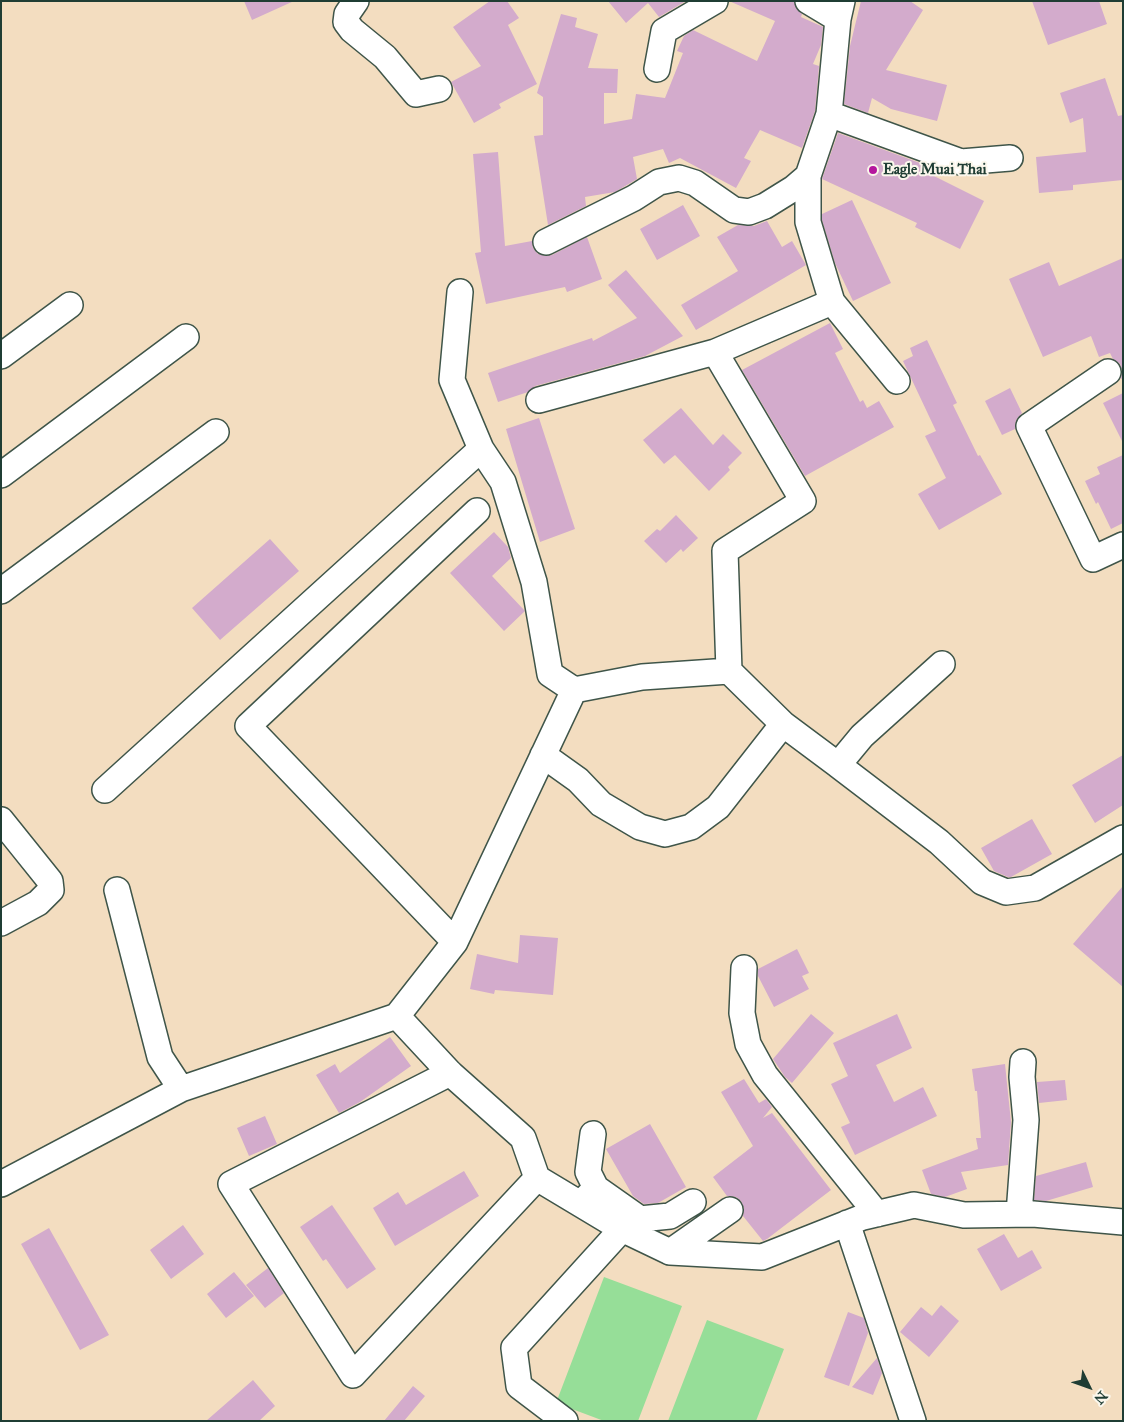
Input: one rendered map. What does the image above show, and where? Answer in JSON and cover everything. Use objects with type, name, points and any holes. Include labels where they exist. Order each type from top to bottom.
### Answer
[{"type":"street","points":[[356,1],[347,14],[346,22],[352,30],[385,57],[416,94],[439,89]]},
{"type":"street","points":[[657,69],[664,31],[715,1]]},
{"type":"street","points":[[808,1],[840,10],[829,114],[808,176],[808,222],[832,302],[897,381]]},
{"type":"street","points":[[829,114],[961,162],[1010,158]]},
{"type":"street","points":[[546,242],[634,198],[659,182],[679,178],[695,183],[734,210],[748,212],[777,199],[808,176]]},
{"type":"street","points":[[460,292],[452,380],[480,449],[503,482],[534,582],[550,674],[574,690],[642,677],[729,671]]},
{"type":"street","points":[[539,400],[715,352],[832,302]]},
{"type":"street","points":[[1,356],[70,304]]},
{"type":"street","points":[[1,475],[186,337]]},
{"type":"street","points":[[715,352],[803,501],[725,550],[729,671],[783,724],[939,842],[982,882],[1006,892],[1035,888],[1123,838]]},
{"type":"street","points":[[1108,372],[1028,426],[1093,559],[1123,545]]},
{"type":"street","points":[[1,591],[216,432]]},
{"type":"street","points":[[105,790],[480,449]]},
{"type":"street","points":[[455,942],[248,726],[477,512]]},
{"type":"street","points":[[838,765],[862,736],[942,664]]},
{"type":"street","points":[[1,1184],[181,1089],[397,1016],[455,942],[574,690]]},
{"type":"street","points":[[543,755],[578,780],[601,804],[640,827],[665,834],[691,827],[718,807],[783,724]]},
{"type":"street","points":[[1,820],[50,881],[51,890],[38,903],[1,923]]},
{"type":"street","points":[[117,890],[160,1057],[181,1089]]},
{"type":"street","points":[[744,968],[742,1012],[748,1044],[765,1075],[877,1214]]},
{"type":"street","points":[[397,1016],[450,1073],[523,1138],[537,1178]]},
{"type":"street","points":[[1019,1214],[1026,1120],[1022,1077],[1023,1062]]},
{"type":"street","points":[[450,1073],[231,1184],[353,1375],[537,1178]]},
{"type":"street","points":[[593,1134],[588,1172],[588,1196],[622,1229],[670,1252],[762,1257],[847,1223],[914,1205],[964,1215],[1033,1214],[1123,1222]]},
{"type":"street","points":[[537,1178],[588,1196],[640,1219],[670,1216],[693,1202]]},
{"type":"street","points":[[670,1252],[730,1210]]},
{"type":"street","points":[[847,1223],[913,1421]]},
{"type":"street","points":[[565,1421],[519,1386],[514,1348],[622,1229]]},
{"type":"green space","points":[[604,1277],[682,1306],[638,1421],[604,1421],[556,1403]]},
{"type":"green space","points":[[707,1320],[784,1349],[756,1421],[668,1421]]},
{"type":"building","points":[[244,1],[294,1],[252,20]]},
{"type":"building","points":[[490,1],[507,1],[519,18],[508,25],[537,84],[499,104],[501,108],[474,123],[451,82],[481,66],[453,27]]},
{"type":"building","points":[[608,1],[686,1],[659,17],[648,3],[626,23]]},
{"type":"building","points":[[729,1],[794,1],[796,8],[802,14],[801,17],[823,27],[821,45],[813,64],[819,66],[815,111],[802,148],[760,130],[744,158],[751,161],[736,188],[680,158],[669,163],[663,149],[633,157],[637,179],[615,192],[585,197],[586,206],[548,225],[534,136],[543,135],[543,97],[537,93],[561,14],[577,18],[575,27],[598,34],[588,68],[618,69],[617,93],[604,93],[604,124],[632,119],[636,94],[665,98],[683,53],[677,51],[684,36],[693,30],[757,61],[775,21]]},
{"type":"building","points":[[861,1],[910,1],[923,10],[886,70],[947,85],[937,121],[891,109],[872,98],[868,113],[844,104],[850,46]]},
{"type":"building","points":[[1032,1],[1099,1],[1107,24],[1048,45]]},
{"type":"building","points":[[1105,78],[1118,116],[1123,115],[1123,180],[1073,185],[1073,190],[1039,193],[1036,157],[1086,152],[1083,118],[1070,123],[1060,93]]},
{"type":"building","name":"Eagle Muai Thai","points":[[838,133],[931,167],[928,173],[984,201],[960,249],[915,227],[917,223],[822,179]]},
{"type":"building","points":[[498,152],[505,246],[532,241],[533,248],[538,254],[546,256],[552,255],[587,237],[602,279],[567,292],[565,287],[486,304],[475,253],[481,252],[473,154]]},
{"type":"building","points":[[852,200],[891,283],[853,301],[835,263],[822,220],[822,214]]},
{"type":"building","points":[[683,205],[700,236],[657,260],[640,229]]},
{"type":"building","points":[[767,221],[782,247],[792,241],[806,265],[696,330],[681,305],[738,271],[717,237],[738,225],[754,226]]},
{"type":"building","points":[[1123,258],[1123,381],[1120,364],[1113,359],[1110,353],[1099,357],[1091,336],[1043,357],[1009,279],[1049,262],[1059,286]]},
{"type":"building","points":[[626,270],[683,336],[645,356],[535,386],[528,392],[498,402],[488,373],[592,338],[593,341],[637,318],[608,285]]},
{"type":"building","points":[[830,323],[843,349],[835,353],[860,402],[863,400],[867,408],[879,401],[894,427],[805,476],[742,370]]},
{"type":"building","points":[[927,340],[957,403],[953,405],[978,456],[980,455],[1002,494],[939,530],[918,494],[946,478],[925,436],[936,431],[903,361],[913,356],[910,348]]},
{"type":"building","points":[[1010,388],[1022,413],[1016,420],[1015,429],[1002,435],[985,401]]},
{"type":"building","points":[[1123,393],[1123,443],[1103,403]]},
{"type":"building","points":[[681,408],[713,445],[723,434],[742,453],[728,467],[730,470],[709,491],[675,455],[664,464],[643,440]]},
{"type":"building","points":[[539,418],[575,529],[540,542],[506,429]]},
{"type":"building","points":[[1123,455],[1123,523],[1111,529],[1085,481],[1100,474],[1097,467]]},
{"type":"building","points":[[676,515],[698,538],[683,552],[681,549],[666,563],[644,541],[657,529],[660,531]]},
{"type":"building","points":[[494,532],[508,547],[511,558],[492,576],[525,611],[504,631],[450,573]]},
{"type":"building","points":[[270,539],[299,571],[220,640],[192,608]]},
{"type":"building","points":[[1123,755],[1123,805],[1095,823],[1072,785]]},
{"type":"building","points":[[1032,819],[1052,854],[1011,877],[994,871],[981,848]]},
{"type":"building","points":[[1123,886],[1123,987],[1073,944]]},
{"type":"building","points":[[520,935],[558,938],[553,995],[495,990],[494,994],[470,989],[477,954],[518,963]]},
{"type":"building","points":[[797,949],[809,973],[802,976],[809,989],[774,1007],[758,976],[758,969]]},
{"type":"building","points":[[811,1014],[834,1033],[792,1083],[785,1077],[773,1059]]},
{"type":"building","points":[[897,1014],[912,1048],[876,1065],[894,1102],[923,1087],[937,1116],[855,1155],[841,1127],[850,1123],[831,1084],[848,1076],[833,1043]]},
{"type":"building","points":[[390,1037],[411,1066],[360,1102],[339,1113],[316,1075],[335,1064],[340,1073]]},
{"type":"building","points":[[1005,1064],[1011,1122],[1008,1165],[961,1172],[967,1189],[945,1197],[931,1194],[922,1170],[978,1149],[976,1138],[981,1138],[977,1091],[975,1091],[972,1069]]},
{"type":"building","points":[[744,1079],[759,1103],[766,1099],[772,1107],[763,1118],[772,1113],[831,1190],[763,1241],[743,1216],[744,1208],[741,1201],[736,1197],[727,1196],[713,1177],[753,1146],[721,1092]]},
{"type":"building","points":[[1065,1080],[1067,1100],[1039,1103],[1037,1082]]},
{"type":"building","points":[[265,1116],[277,1144],[249,1156],[237,1128]]},
{"type":"building","points":[[650,1124],[686,1187],[658,1203],[644,1204],[633,1196],[606,1149]]},
{"type":"building","points":[[1086,1162],[1093,1187],[1046,1201],[1034,1200],[1036,1176]]},
{"type":"building","points":[[464,1171],[479,1196],[395,1246],[373,1208],[398,1192],[406,1205]]},
{"type":"building","points":[[332,1205],[376,1269],[347,1289],[326,1259],[323,1261],[300,1227]]},
{"type":"building","points":[[183,1225],[204,1254],[171,1279],[150,1250]]},
{"type":"building","points":[[49,1228],[109,1335],[80,1350],[21,1244]]},
{"type":"building","points":[[1004,1234],[1018,1258],[1032,1250],[1042,1268],[1001,1291],[977,1249]]},
{"type":"building","points":[[268,1268],[284,1293],[265,1308],[246,1285]]},
{"type":"building","points":[[234,1272],[254,1296],[226,1318],[207,1294]]},
{"type":"building","points":[[941,1305],[959,1321],[929,1357],[900,1332],[921,1307],[932,1316]]},
{"type":"building","points":[[848,1312],[864,1318],[868,1333],[849,1386],[824,1377]]},
{"type":"building","points":[[877,1358],[882,1373],[873,1395],[852,1387]]},
{"type":"building","points":[[253,1380],[275,1406],[259,1421],[206,1421]]},
{"type":"building","points":[[413,1386],[425,1396],[404,1421],[384,1421]]},
{"type":"place","name":"Eagle Muai Thai","points":[[873,170]]}]
